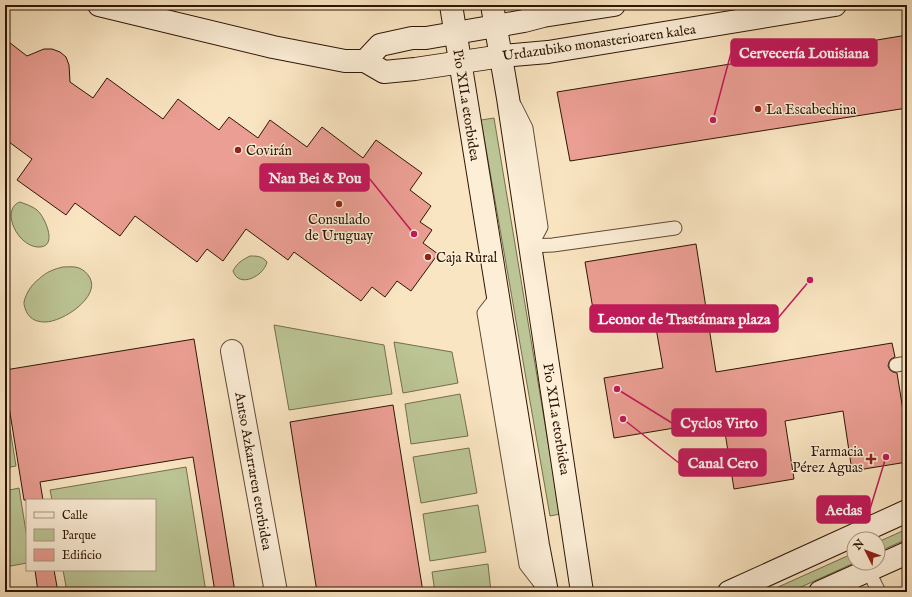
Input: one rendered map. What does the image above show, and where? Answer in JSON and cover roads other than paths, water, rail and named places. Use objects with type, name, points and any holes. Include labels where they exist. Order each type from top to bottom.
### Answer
[{"type":"main road","points":[[99,5],[273,47],[345,61],[365,61],[380,44],[412,38],[426,38],[455,32],[494,15],[524,21],[543,16],[614,5]]},
{"type":"main road","name":"Urdazubiko monasterioaren kalea","points":[[365,61],[384,72],[415,69],[502,56],[548,52],[835,5]]},
{"type":"main road","name":"Pio XII.a etorbidea","points":[[450,7],[547,592]]},
{"type":"main road","name":"Pio XII.a etorbidea","points":[[494,15],[507,88],[582,592]]},
{"type":"main road","name":"Antso Azkarraren etorbidea","points":[[232,351],[276,592]]},
{"type":"main road","points":[[729,592],[907,511]]},
{"type":"main road","points":[[886,562],[907,553]]},
{"type":"main road","points":[[820,592],[866,571]]},
{"type":"lane","points":[[531,246],[553,245],[675,228]]},
{"type":"lane","points":[[868,571],[879,592]]},
{"type":"place","name":"La Escabechina","points":[[758,109]]},
{"type":"place","name":"Cervecería Louisiana","points":[[713,120]]},
{"type":"place","name":"Covirán","points":[[238,150]]},
{"type":"place","name":"Consulado de Uruguay","points":[[339,204]]},
{"type":"place","name":"Nan Bei & Pou","points":[[414,234]]},
{"type":"place","name":"Caja Rural","points":[[428,257]]},
{"type":"place","name":"Leonor de Trastámara plaza","points":[[810,280]]},
{"type":"place","name":"Cyclos Virto","points":[[617,389]]},
{"type":"place","name":"Canal Cero","points":[[623,419]]},
{"type":"place","name":"Aedas","points":[[886,457]]},
{"type":"place","name":"Farmacia Pérez Aguas","points":[[871,459]]}]
